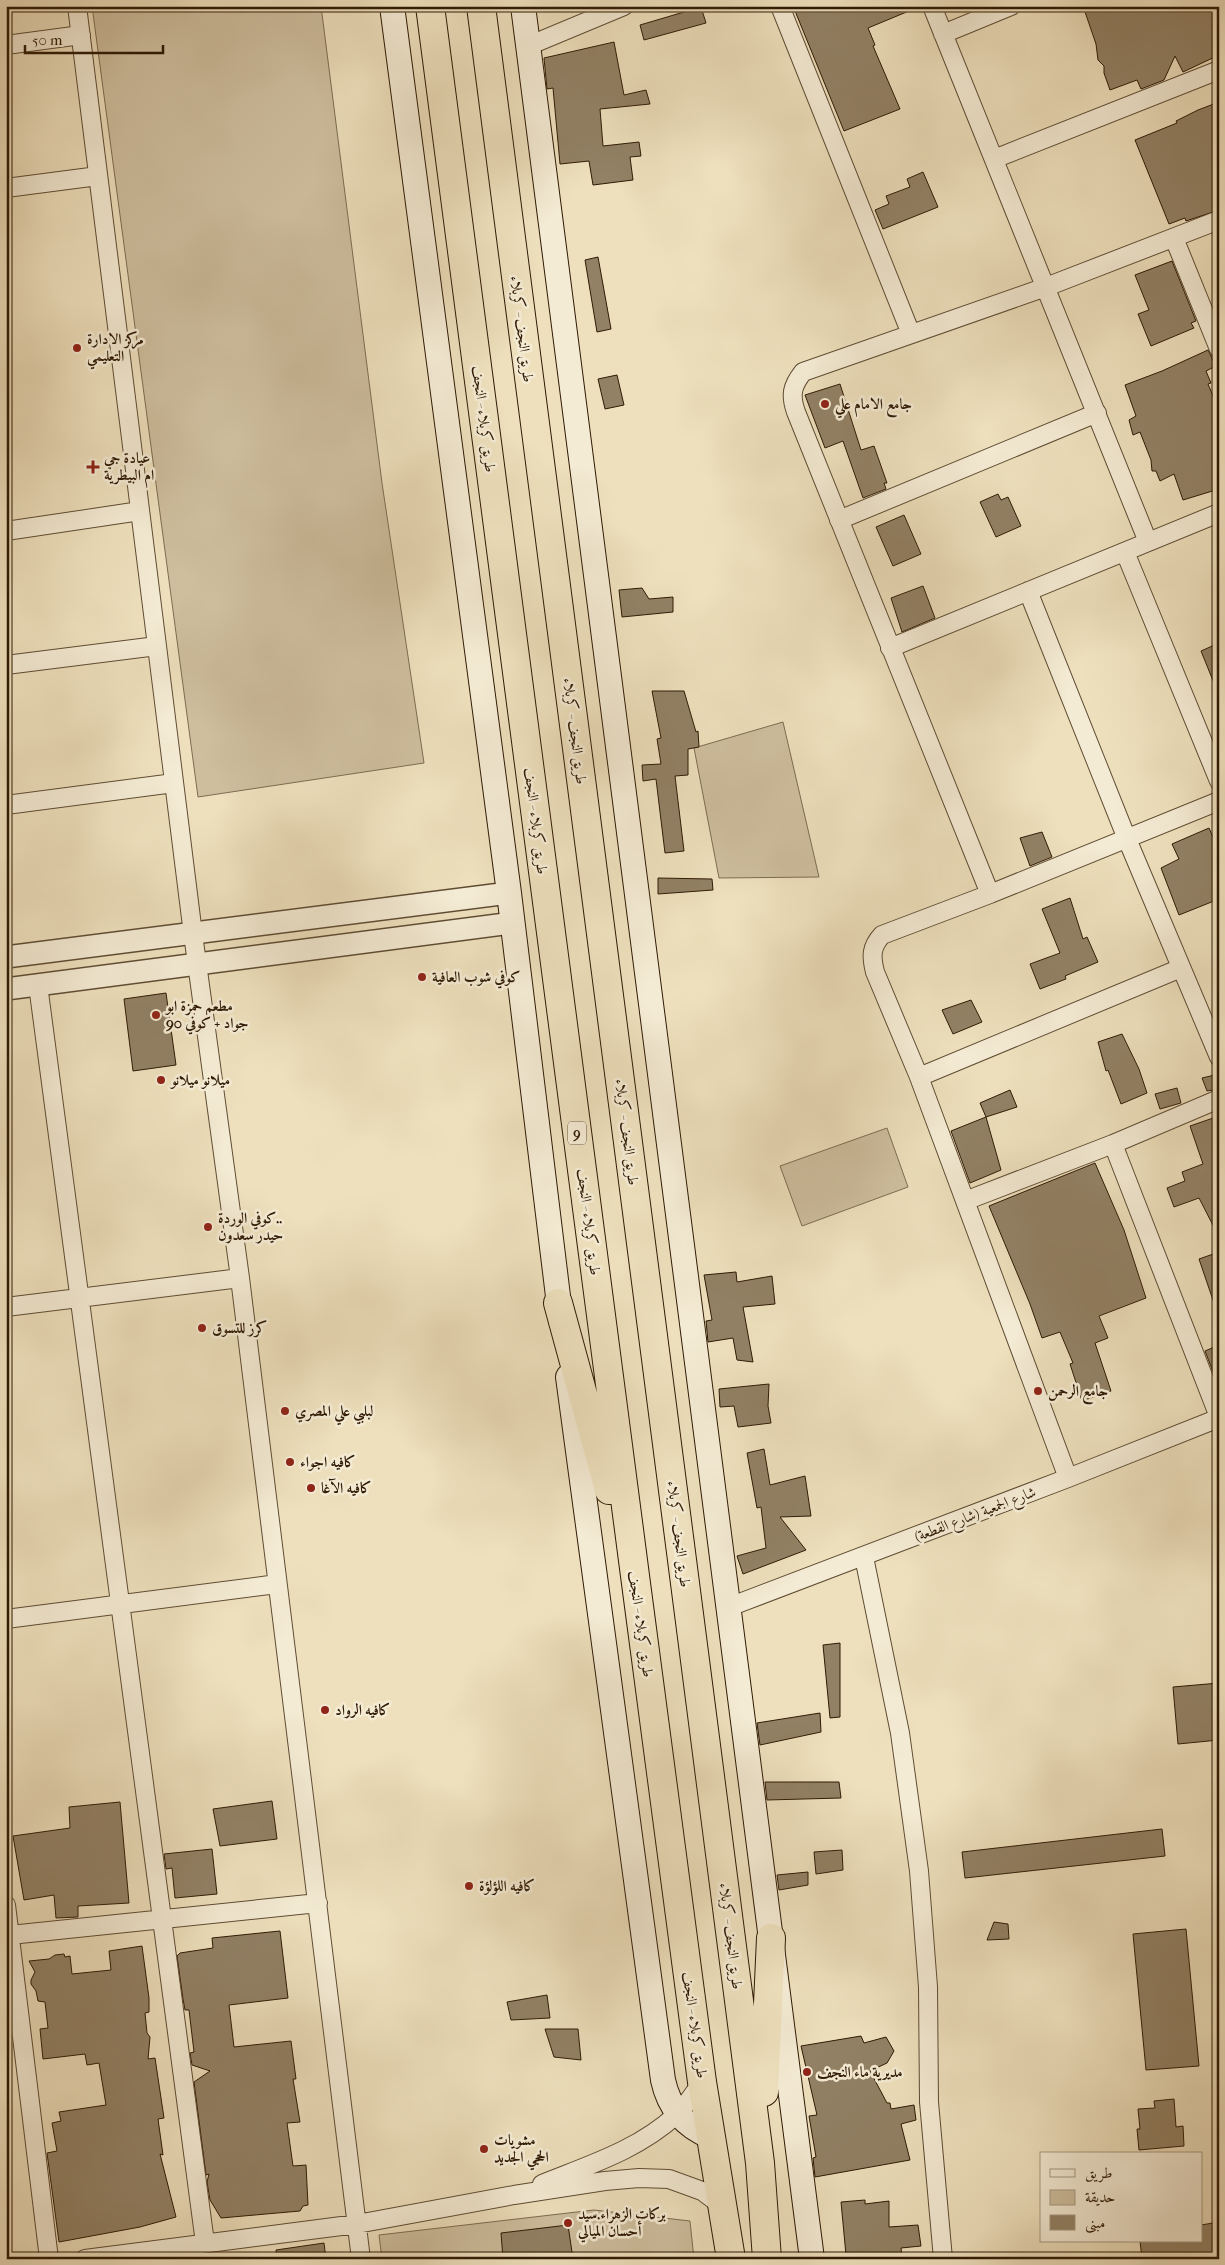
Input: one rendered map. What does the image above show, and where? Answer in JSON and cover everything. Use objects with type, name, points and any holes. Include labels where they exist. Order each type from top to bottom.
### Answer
[{"type":"highway","name":"طريق کربلاء - النجف","points":[[430,6],[702,2082],[731,2259]]},
{"type":"highway","name":"طريق النجف - کربلاء","points":[[481,6],[760,2163],[767,2259]]},
{"type":"highway","points":[[558,1303],[637,1591]]},
{"type":"highway","points":[[760,2163],[771,1938]]},
{"type":"main road","points":[[392,6],[509,893],[558,1303],[663,2080],[668,2098],[677,2114],[698,2132],[711,2137]]},
{"type":"main road","points":[[523,6],[812,2259]]},
{"type":"street","points":[[77,6],[196,963],[240,1278],[361,2259]]},
{"type":"street","points":[[528,46],[624,6]]},
{"type":"street","points":[[780,6],[912,334]]},
{"type":"street","points":[[932,6],[1148,542]]},
{"type":"street","points":[[943,34],[1011,6]]},
{"type":"street","points":[[6,45],[81,35]]},
{"type":"street","points":[[994,159],[1219,70]]},
{"type":"street","points":[[6,188],[98,176]]},
{"type":"street","points":[[990,894],[791,398],[794,384],[804,372],[1046,287],[1219,220]]},
{"type":"street","points":[[1174,238],[1219,349]]},
{"type":"street","points":[[839,520],[1097,413]]},
{"type":"street","points":[[6,531],[140,511]]},
{"type":"street","points":[[890,648],[1219,513]]},
{"type":"street","points":[[1125,552],[1219,781]]},
{"type":"street","points":[[1028,591],[1127,839],[1219,1057]]},
{"type":"street","points":[[6,665],[157,646]]},
{"type":"street","points":[[6,805],[174,783]]},
{"type":"street","points":[[1068,1478],[919,1077],[875,972],[872,959],[874,944],[882,935],[990,894],[1219,801]]},
{"type":"street","points":[[6,957],[509,893]]},
{"type":"street","points":[[6,989],[512,923]]},
{"type":"street","points":[[153,939],[159,953],[158,962],[153,969]]},
{"type":"street","points":[[919,1077],[1181,968]]},
{"type":"street","points":[[38,985],[82,1298],[160,1920],[205,2243]]},
{"type":"street","points":[[965,1201],[1113,1144],[1219,1099]]},
{"type":"street","points":[[1113,1144],[1219,1417]]},
{"type":"street","points":[[6,1307],[240,1278]]},
{"type":"street","name":"شارع الجمعية (شارع القطعة)","points":[[729,1607],[1068,1478],[1219,1417]]},
{"type":"street","points":[[864,1557],[900,1733],[920,1871],[928,1987],[929,2102],[943,2259]]},
{"type":"street","points":[[6,1618],[278,1584]]},
{"type":"street","points":[[10,1935],[318,1903]]},
{"type":"street","points":[[6,1905],[49,2259]]},
{"type":"street","points":[[514,2195],[635,2145],[677,2114],[702,2082]]},
{"type":"street","points":[[85,2259],[357,2224],[514,2195],[605,2181],[639,2178],[668,2179],[702,2191],[722,2205]]},
{"type":"green space","points":[[92,6],[321,6],[382,483],[424,763],[198,797]]},
{"type":"green space","points":[[783,722],[819,877],[719,878],[694,748]]},
{"type":"green space","points":[[887,1128],[908,1187],[802,1226],[780,1166]]},
{"type":"green space","points":[[594,2210],[690,2221],[694,2259],[382,2259],[379,2235]]},
{"type":"building","points":[[793,6],[921,6],[868,28],[875,45],[873,46],[900,109],[844,131]]},
{"type":"building","points":[[1083,6],[1219,6],[1219,55],[1183,72],[1175,56],[1164,80],[1141,89],[1137,80],[1110,90],[1104,73],[1104,66],[1098,60],[1096,44]]},
{"type":"building","points":[[701,7],[706,23],[644,40],[640,25]]},
{"type":"building","points":[[614,42],[624,95],[646,90],[650,104],[600,109],[603,146],[639,142],[641,156],[630,157],[633,180],[593,185],[589,161],[560,164],[553,88],[547,89],[544,58]]},
{"type":"building","points":[[1219,102],[1219,210],[1186,221],[1185,218],[1169,224],[1135,140],[1177,123],[1176,121]]},
{"type":"building","points":[[923,172],[938,207],[883,229],[875,210],[889,204],[886,196],[910,187],[907,179]]},
{"type":"building","points":[[598,257],[611,329],[597,332],[585,260]]},
{"type":"building","points":[[1172,261],[1196,321],[1191,323],[1194,328],[1151,346],[1138,314],[1149,310],[1135,275]]},
{"type":"building","points":[[1208,350],[1216,366],[1206,371],[1211,383],[1208,384],[1219,410],[1219,489],[1183,500],[1174,474],[1160,481],[1156,471],[1152,471],[1151,460],[1140,432],[1133,435],[1129,420],[1136,416],[1125,385]]},
{"type":"building","points":[[617,375],[624,405],[605,409],[598,379]]},
{"type":"building","points":[[840,384],[861,450],[874,446],[887,483],[884,483],[886,489],[863,498],[843,441],[825,448],[805,395]]},
{"type":"building","points":[[998,494],[1001,500],[1008,497],[1021,526],[996,537],[980,502]]},
{"type":"building","points":[[904,515],[921,554],[893,566],[876,527]]},
{"type":"building","points":[[923,586],[935,618],[902,632],[891,598]]},
{"type":"building","points":[[642,588],[649,599],[673,597],[673,612],[622,617],[619,590]]},
{"type":"building","points":[[1219,643],[1219,693],[1218,693],[1201,651]]},
{"type":"building","points":[[652,691],[684,691],[696,732],[698,731],[699,747],[688,749],[688,775],[675,776],[684,851],[665,853],[656,779],[643,781],[642,765],[661,764],[657,739],[661,738]]},
{"type":"building","points":[[1209,828],[1219,851],[1219,899],[1179,915],[1161,868],[1179,859],[1172,844]]},
{"type":"building","points":[[1042,832],[1052,857],[1030,866],[1020,838]]},
{"type":"building","points":[[658,878],[712,879],[713,890],[658,894]]},
{"type":"building","points":[[1070,898],[1083,939],[1087,937],[1098,962],[1065,976],[1066,979],[1040,989],[1030,964],[1060,953],[1042,909]]},
{"type":"building","points":[[166,993],[176,1065],[133,1071],[124,999]]},
{"type":"building","points":[[971,1000],[982,1022],[953,1034],[942,1010]]},
{"type":"building","points":[[1122,1034],[1139,1069],[1147,1093],[1121,1104],[1108,1070],[1106,1071],[1098,1042]]},
{"type":"building","points":[[1219,1074],[1219,1089],[1207,1091],[1202,1078]]},
{"type":"building","points":[[1177,1088],[1181,1103],[1160,1109],[1155,1094]]},
{"type":"building","points":[[1010,1090],[1017,1107],[986,1117],[980,1103]]},
{"type":"building","points":[[1219,1116],[1219,1237],[1199,1198],[1174,1207],[1167,1188],[1185,1181],[1182,1172],[1203,1164],[1190,1126]]},
{"type":"building","points":[[986,1117],[1001,1170],[970,1183],[951,1131]]},
{"type":"building","points":[[1095,1163],[1124,1230],[1146,1298],[1099,1316],[1108,1338],[1095,1343],[1111,1391],[1082,1401],[1070,1364],[1073,1363],[1060,1332],[1042,1338],[1030,1304],[989,1206]]},
{"type":"building","points":[[1219,1252],[1219,1309],[1216,1309],[1199,1259]]},
{"type":"building","points":[[736,1272],[737,1282],[772,1276],[775,1304],[743,1307],[753,1362],[737,1360],[733,1338],[708,1342],[706,1321],[712,1320],[704,1275]]},
{"type":"building","points":[[1219,1345],[1219,1387],[1205,1351]]},
{"type":"building","points":[[769,1384],[768,1406],[771,1423],[738,1427],[734,1406],[720,1407],[719,1389]]},
{"type":"building","points":[[764,1449],[770,1485],[805,1476],[811,1516],[780,1517],[806,1550],[743,1574],[737,1556],[766,1548],[761,1507],[757,1508],[747,1453]]},
{"type":"building","points":[[840,1643],[840,1717],[830,1718],[823,1645]]},
{"type":"building","points":[[1219,1683],[1219,1740],[1178,1744],[1173,1687]]},
{"type":"building","points":[[820,1713],[821,1732],[760,1745],[757,1723]]},
{"type":"building","points":[[765,1782],[839,1782],[841,1798],[767,1800]]},
{"type":"building","points":[[272,1801],[277,1839],[220,1846],[213,1809]]},
{"type":"building","points":[[120,1802],[129,1903],[78,1906],[78,1917],[56,1918],[54,1895],[24,1900],[13,1836],[70,1828],[69,1807]]},
{"type":"building","points":[[1162,1829],[1165,1856],[965,1878],[962,1852]]},
{"type":"building","points":[[212,1849],[217,1894],[175,1898],[172,1868],[166,1869],[164,1854]]},
{"type":"building","points":[[842,1850],[843,1870],[816,1874],[814,1852]]},
{"type":"building","points":[[808,1872],[808,1885],[779,1890],[777,1875]]},
{"type":"building","points":[[994,1922],[1008,1924],[1009,1939],[987,1940]]},
{"type":"building","points":[[1186,1929],[1199,2066],[1146,2070],[1133,1934]]},
{"type":"building","points":[[280,1931],[288,1998],[229,2005],[234,2047],[291,2041],[296,2079],[293,2079],[300,2122],[287,2123],[293,2166],[306,2165],[308,2205],[303,2206],[300,2211],[221,2218],[210,2200],[207,2182],[209,2174],[206,2175],[194,2082],[210,2071],[192,2065],[190,2053],[194,2052],[189,2010],[185,2010],[177,1956],[180,1953],[213,1948],[212,1938]]},
{"type":"building","points":[[142,1946],[149,1998],[149,2012],[145,2013],[147,2033],[150,2037],[148,2059],[155,2058],[164,2118],[158,2119],[163,2155],[160,2154],[176,2217],[140,2227],[59,2242],[47,2153],[57,2151],[52,2123],[61,2121],[59,2112],[106,2105],[99,2063],[87,2065],[85,2054],[43,2059],[40,2029],[48,2028],[45,2002],[38,2001],[36,1991],[31,1984],[35,1972],[29,1961],[49,1959],[55,1955],[64,1954],[65,1957],[70,1956],[72,1974],[111,1970],[109,1951]]},
{"type":"building","points":[[547,1995],[550,2018],[511,2020],[507,2002]]},
{"type":"building","points":[[545,2029],[578,2029],[581,2060],[554,2057]]},
{"type":"building","points":[[861,2036],[864,2043],[886,2037],[894,2051],[887,2063],[870,2071],[887,2103],[890,2103],[891,2109],[914,2105],[916,2120],[901,2124],[910,2160],[815,2177],[813,2158],[816,2157],[809,2116],[817,2115],[801,2046]]},
{"type":"building","points":[[1174,2099],[1176,2127],[1183,2126],[1184,2146],[1139,2150],[1137,2129],[1140,2129],[1138,2109],[1155,2108],[1154,2101]]},
{"type":"building","points":[[865,2200],[865,2204],[889,2201],[889,2227],[918,2225],[921,2246],[901,2248],[902,2257],[846,2255],[841,2202]]},
{"type":"building","points":[[1219,2222],[1219,2259],[1142,2259],[1140,2242],[1202,2242],[1202,2225]]},
{"type":"building","points":[[568,2225],[573,2259],[503,2259],[501,2233]]},
{"type":"building","points":[[324,2243],[326,2259],[277,2259],[276,2250]]},
{"type":"place","name":"مركز الادارة التعليمي","points":[[77,348]]},
{"type":"place","name":"جامع الامام علي","points":[[825,404]]},
{"type":"place","name":"عيادة جي ام البيطرية","points":[[93,467]]},
{"type":"place","name":"كوفي شوب العافية","points":[[422,977]]},
{"type":"place","name":"مطعم حمزة ابو جواد + كوفي 90","points":[[156,1015]]},
{"type":"place","name":"ميلانو ميلانو","points":[[161,1080]]},
{"type":"place","name":"كوفي الوردة.. حيدر سعدون","points":[[208,1227]]},
{"type":"place","name":"كرز للتسوق","points":[[202,1328]]},
{"type":"place","name":"جامع الرحمن","points":[[1038,1391]]},
{"type":"place","name":"لبلبي علي المصري","points":[[285,1411]]},
{"type":"place","name":"كافيه اجواء","points":[[290,1462]]},
{"type":"place","name":"كافيه الآغا","points":[[311,1488]]},
{"type":"place","name":"كافيه الرواد","points":[[325,1710]]},
{"type":"place","name":"كافيه اللؤلؤة","points":[[469,1886]]},
{"type":"place","name":"مديرية ماء النجف","points":[[807,2072]]},
{"type":"place","name":"مشويات الحجي الجديد","points":[[484,2149]]},
{"type":"place","name":"بركات الزهراء.سيد أحسان الميالي","points":[[568,2223]]}]
